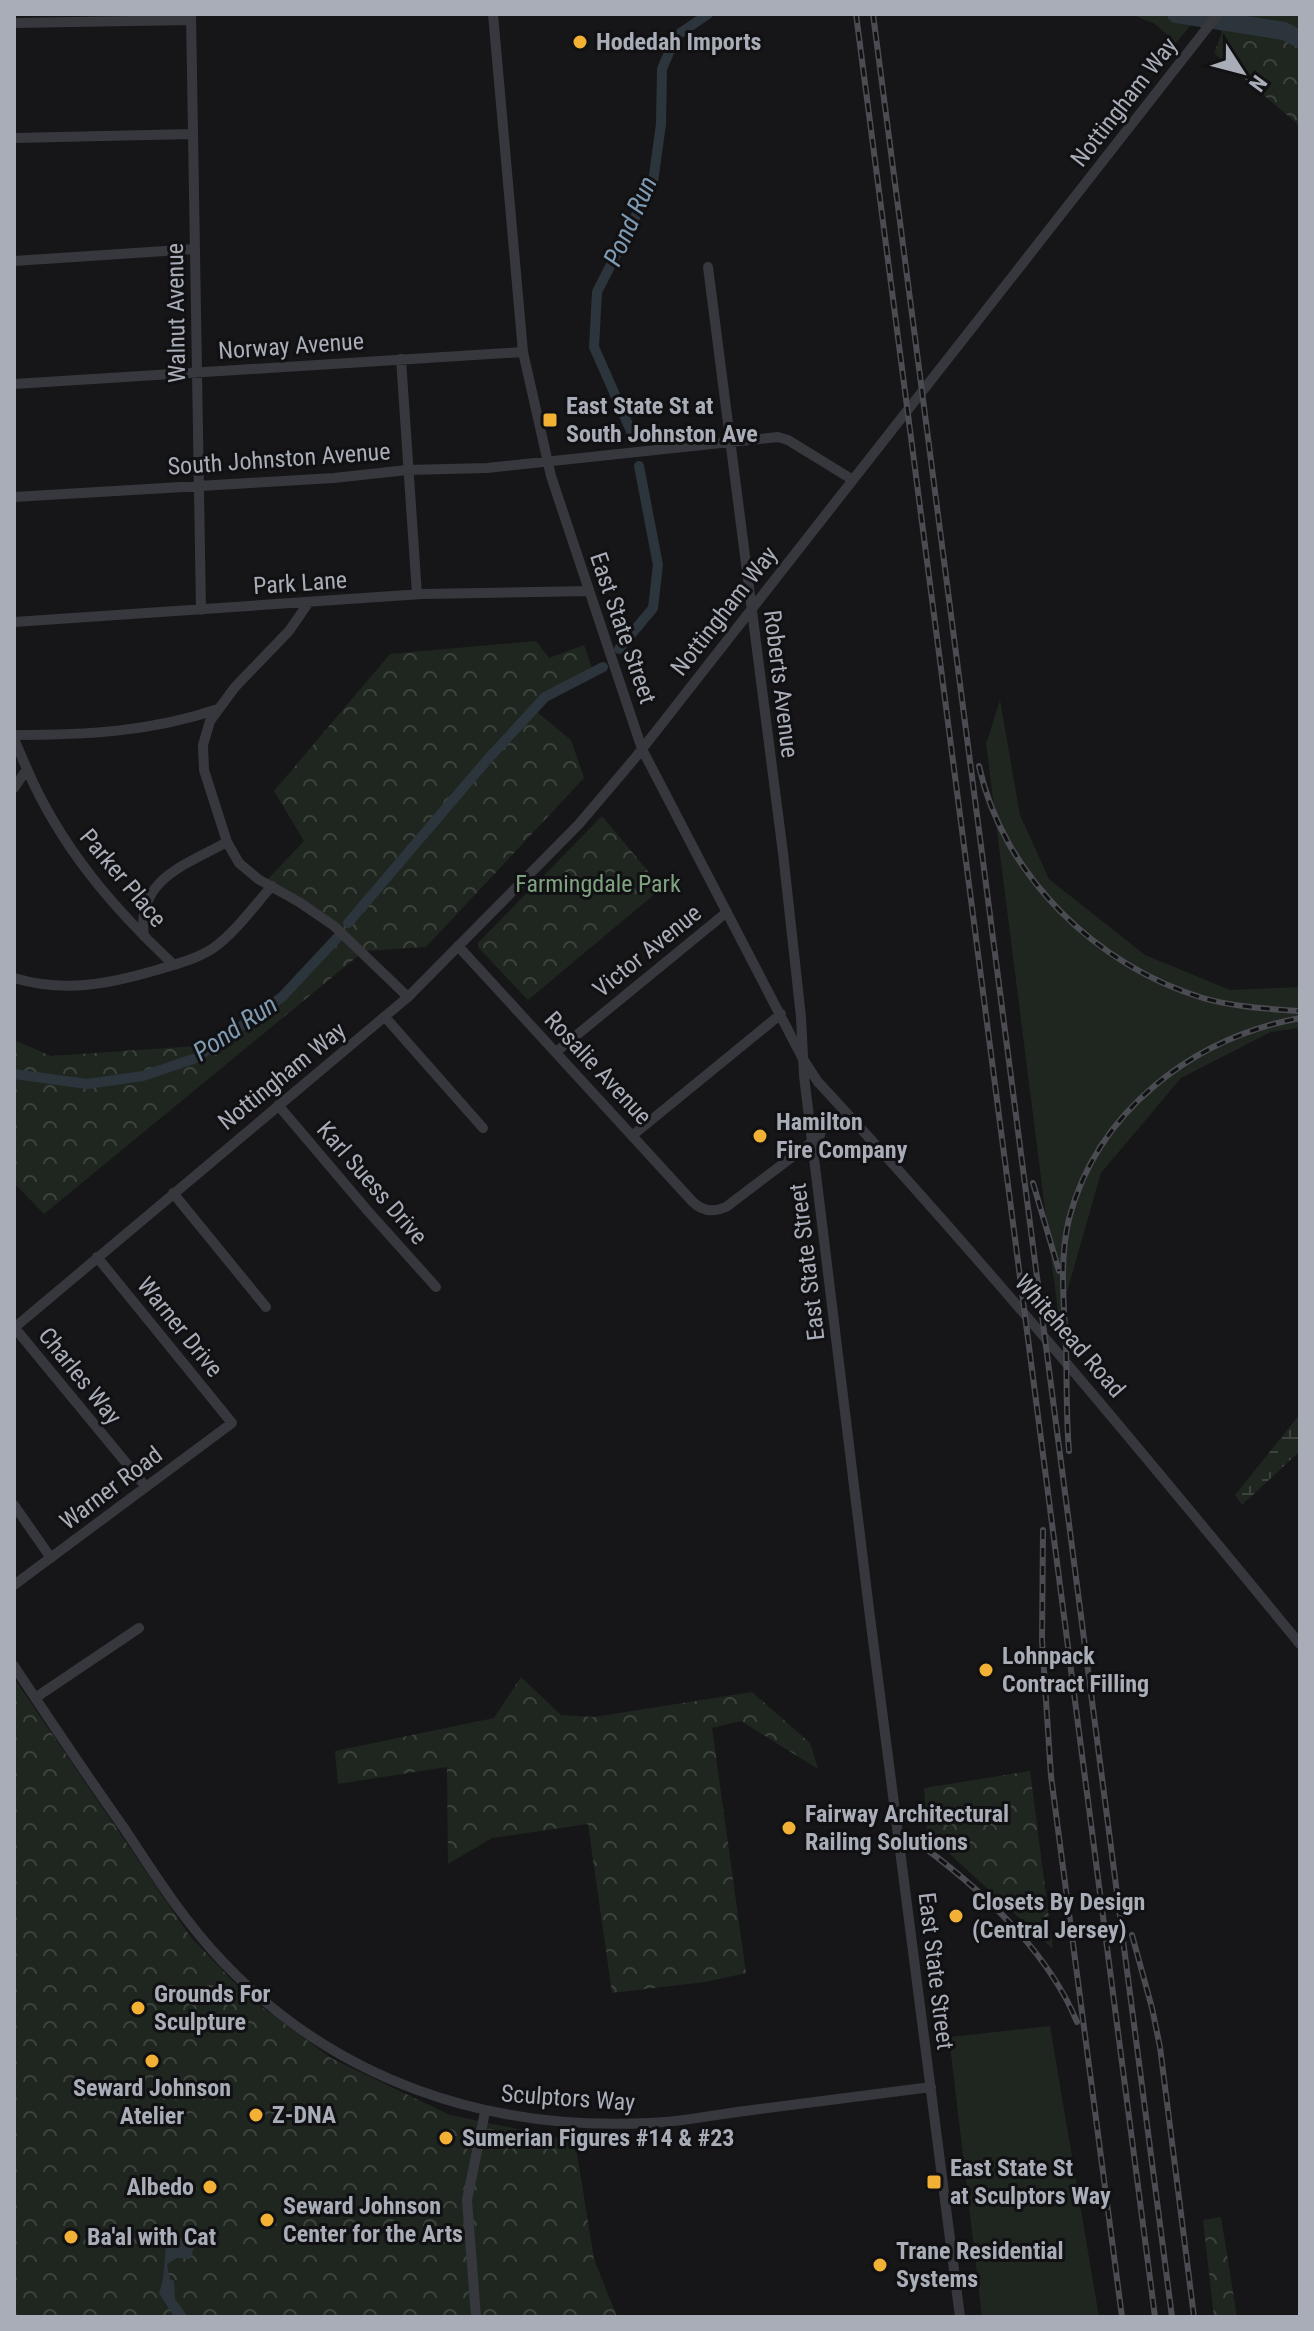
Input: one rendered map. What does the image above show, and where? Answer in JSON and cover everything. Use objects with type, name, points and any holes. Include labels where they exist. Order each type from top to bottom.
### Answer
[{"type":"street","name":"East State Street","points":[[493,14],[523,352],[547,463],[642,749],[803,1059],[870,1622],[960,2317]]},
{"type":"street","name":"Nottingham Way","points":[[14,1328],[408,997],[579,824],[642,749],[1218,14]]},
{"type":"street","points":[[14,23],[191,17]]},
{"type":"street","name":"Walnut Avenue","points":[[191,17],[201,610]]},
{"type":"street","points":[[14,138],[193,134]]},
{"type":"street","points":[[14,261],[195,249]]},
{"type":"street","name":"Roberts Avenue","points":[[708,267],[785,868],[802,1019],[803,1059]]},
{"type":"street","name":"Norway Avenue","points":[[14,384],[523,352]]},
{"type":"street","points":[[401,359],[417,594]]},
{"type":"street","name":"South Johnston Avenue","points":[[14,497],[407,470],[487,468],[778,437],[853,480]]},
{"type":"street","name":"Park Lane","points":[[14,622],[417,594],[589,591]]},
{"type":"street","points":[[309,602],[289,631],[258,661],[218,709],[206,731],[202,757],[227,842],[239,863],[248,872],[334,926],[408,997]]},
{"type":"street","points":[[14,737],[148,728],[218,709]]},
{"type":"street","name":"Parker Place","points":[[14,737],[27,769],[75,856],[111,902],[174,965]]},
{"type":"street","points":[[14,788],[27,769]]},
{"type":"street","points":[[144,937],[146,902],[158,883],[168,874],[227,842]]},
{"type":"street","points":[[14,978],[48,986],[108,984],[197,957],[221,942],[272,886]]},
{"type":"street","name":"Victor Avenue","points":[[556,1052],[727,912]]},
{"type":"street","name":"Rosalie Avenue","points":[[458,946],[696,1205],[711,1211],[726,1207],[812,1142]]},
{"type":"street","points":[[633,1135],[781,1014]]},
{"type":"street","points":[[385,1017],[483,1128]]},
{"type":"street","name":"Whitehead Road","points":[[803,1059],[818,1082],[1086,1384],[1300,1644]]},
{"type":"street","name":"Karl Suess Drive","points":[[278,1105],[436,1287]]},
{"type":"street","points":[[814,1155],[822,1128],[834,1121],[855,1122]]},
{"type":"street","points":[[173,1193],[266,1307]]},
{"type":"street","name":"Warner Drive","points":[[97,1257],[232,1423]]},
{"type":"street","name":"Charles Way","points":[[14,1328],[146,1487]]},
{"type":"street","name":"Warner Road","points":[[14,1585],[232,1423]]},
{"type":"street","points":[[14,1505],[51,1558]]},
{"type":"street","points":[[35,1698],[139,1628]]},
{"type":"street","name":"Sculptors Way","points":[[14,1666],[176,1907],[222,1961],[291,2022],[344,2057],[410,2089],[485,2112],[578,2124],[651,2123],[931,2087]]},
{"type":"street","points":[[476,2317],[467,2200],[485,2112]]},
{"type":"green space","points":[[1131,14],[1200,14],[1176,43],[1155,24]]},
{"type":"green space","points":[[1213,14],[1300,14],[1300,126],[1214,53],[1222,33],[1214,19],[1209,17]]},
{"type":"green space","points":[[536,641],[549,658],[584,645],[594,674],[531,707],[571,740],[584,778],[426,947],[364,951],[44,1214],[14,1183],[14,1040],[51,1056],[211,1045],[291,991],[339,929],[267,880],[304,841],[274,791],[390,654]]},
{"type":"green space","points":[[1000,700],[1020,815],[1049,879],[1145,955],[1230,990],[1300,987],[1300,1028],[1271,1032],[1181,1078],[1101,1173],[1059,1320],[986,744]]},
{"type":"green space","name":"Farmingdale Park","points":[[602,816],[662,888],[528,1000],[478,947],[478,943]]},
{"type":"green space","points":[[1300,1414],[1300,1451],[1242,1505],[1235,1495]]},
{"type":"green space","points":[[521,1677],[561,1715],[594,1717],[752,1692],[810,1743],[818,1769],[741,1721],[712,1728],[746,1973],[705,1982],[612,1993],[588,1824],[492,1838],[448,1864],[447,1767],[338,1784],[335,1751],[494,1718]]},
{"type":"green space","name":"Grounds For Sculpture","points":[[14,1678],[190,1936],[247,1996],[331,2058],[450,2115],[575,2141],[594,2259],[617,2317],[14,2317]]},
{"type":"green space","points":[[1030,1771],[1053,1949],[927,1833],[924,1788]]},
{"type":"green space","points":[[1050,2026],[1099,2317],[982,2317],[949,2037]]},
{"type":"green space","points":[[1221,2217],[1237,2317],[1214,2317],[1203,2220]]},
{"type":"shaded area","points":[[204,2234],[208,2237],[196,2242],[190,2259],[177,2258],[167,2264],[170,2279],[174,2281],[175,2299],[188,2317],[174,2317],[159,2293],[166,2246],[181,2238]]},
{"type":"waterway","name":"Pond Run","points":[[634,438],[594,347],[597,292],[653,182],[661,124],[662,69],[676,36],[708,14]]},
{"type":"waterway","points":[[1176,14],[1284,31],[1300,39]]},
{"type":"waterway","name":"Pond Run","points":[[619,649],[653,608],[658,565],[639,466]]},
{"type":"waterway","name":"Pond Run","points":[[348,923],[545,697],[603,667]]},
{"type":"waterway","name":"Pond Run","points":[[14,1074],[87,1084],[143,1076],[196,1058],[282,997],[338,937]]},
{"type":"railway","points":[[856,14],[1155,2317]]},
{"type":"railway","points":[[873,14],[1172,2317]]},
{"type":"railway","points":[[979,766],[991,806],[1009,844],[1032,879],[1060,911],[1092,940],[1127,964],[1203,998],[1239,1006],[1300,1011]]},
{"type":"railway","points":[[1069,1451],[1063,1266],[1069,1219],[1083,1180],[1102,1145],[1126,1113],[1187,1062],[1261,1028],[1300,1018]]},
{"type":"railway","points":[[1033,1183],[1059,1271]]},
{"type":"railway","points":[[1043,1530],[1042,1640],[1051,1776],[1122,2317]]},
{"type":"railway","points":[[925,1848],[970,1884],[1013,1926],[1049,1972],[1077,2022]]},
{"type":"railway","points":[[1132,1935],[1160,2047],[1194,2317]]},
{"type":"place","name":"Hodedah Imports","points":[[580,42]]},
{"type":"place","name":"East State St at South Johnston Ave","points":[[550,420]]},
{"type":"place","name":"Hamilton Fire Company","points":[[760,1136]]},
{"type":"place","name":"Lohnpack Contract Filling","points":[[986,1670]]},
{"type":"place","name":"Fairway Architectural Railing Solutions","points":[[789,1828]]},
{"type":"place","name":"Closets By Design (Central Jersey)","points":[[956,1916]]},
{"type":"place","name":"Grounds For Sculpture","points":[[138,2008]]},
{"type":"place","name":"Seward Johnson Atelier","points":[[152,2061]]},
{"type":"place","name":"Z-DNA","points":[[256,2115]]},
{"type":"place","name":"Sumerian Figures #14 & #23","points":[[446,2138]]},
{"type":"place","name":"East State St at Sculptors Way","points":[[934,2182]]},
{"type":"place","name":"Albedo","points":[[210,2187]]},
{"type":"place","name":"Seward Johnson Center for the Arts","points":[[267,2220]]},
{"type":"place","name":"Ba'al with Cat","points":[[71,2237]]},
{"type":"place","name":"Trane Residential Systems","points":[[880,2265]]}]
